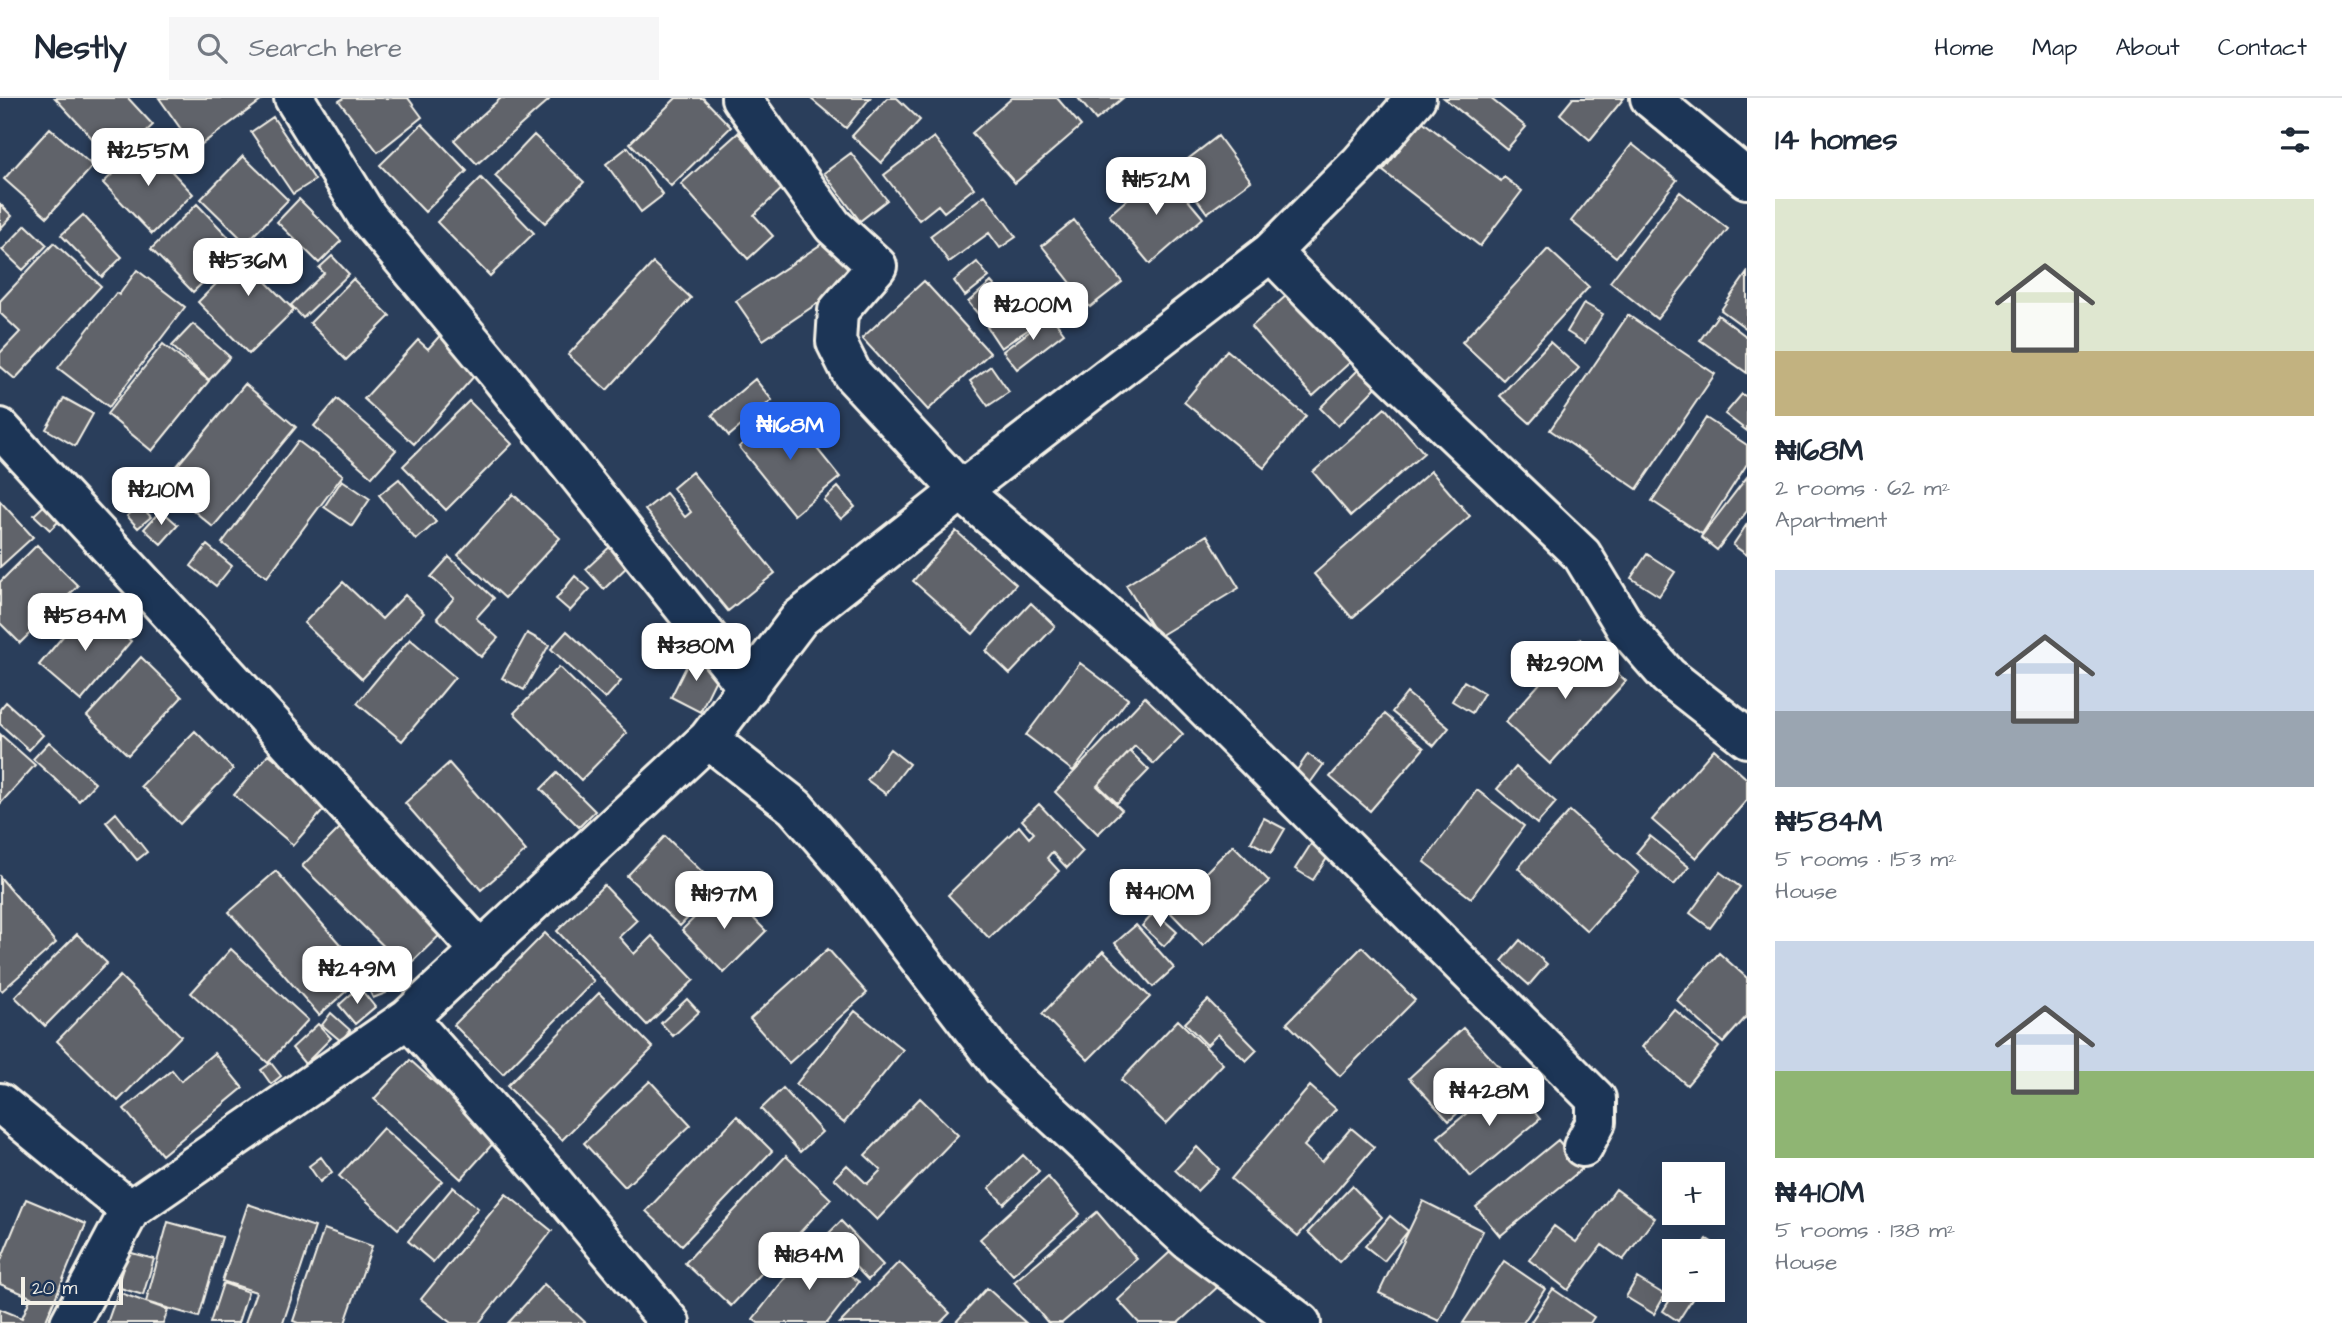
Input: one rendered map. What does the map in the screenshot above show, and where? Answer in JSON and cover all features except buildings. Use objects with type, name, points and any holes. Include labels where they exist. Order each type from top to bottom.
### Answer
[{"type":"street","points":[[295,98],[367,216],[496,371],[748,688]]},
{"type":"street","points":[[741,98],[833,226],[877,266],[838,311],[836,342],[852,374],[961,491],[1155,657],[1596,1099],[1596,1122],[1583,1147]]},
{"type":"street","points":[[70,1323],[130,1210],[408,1018],[708,739],[800,618],[1270,252],[1360,163],[1416,98]]},
{"type":"street","points":[[1650,98],[1747,178]]},
{"type":"street","points":[[1270,252],[1371,354],[1583,555],[1626,628],[1668,676],[1747,738]]},
{"type":"street","points":[[0,428],[481,951]]},
{"type":"street","points":[[708,739],[795,807],[862,884],[1003,1068],[1188,1240],[1301,1323]]},
{"type":"street","points":[[408,1018],[547,1175],[670,1323]]},
{"type":"street","points":[[0,1103],[130,1210]]}]
